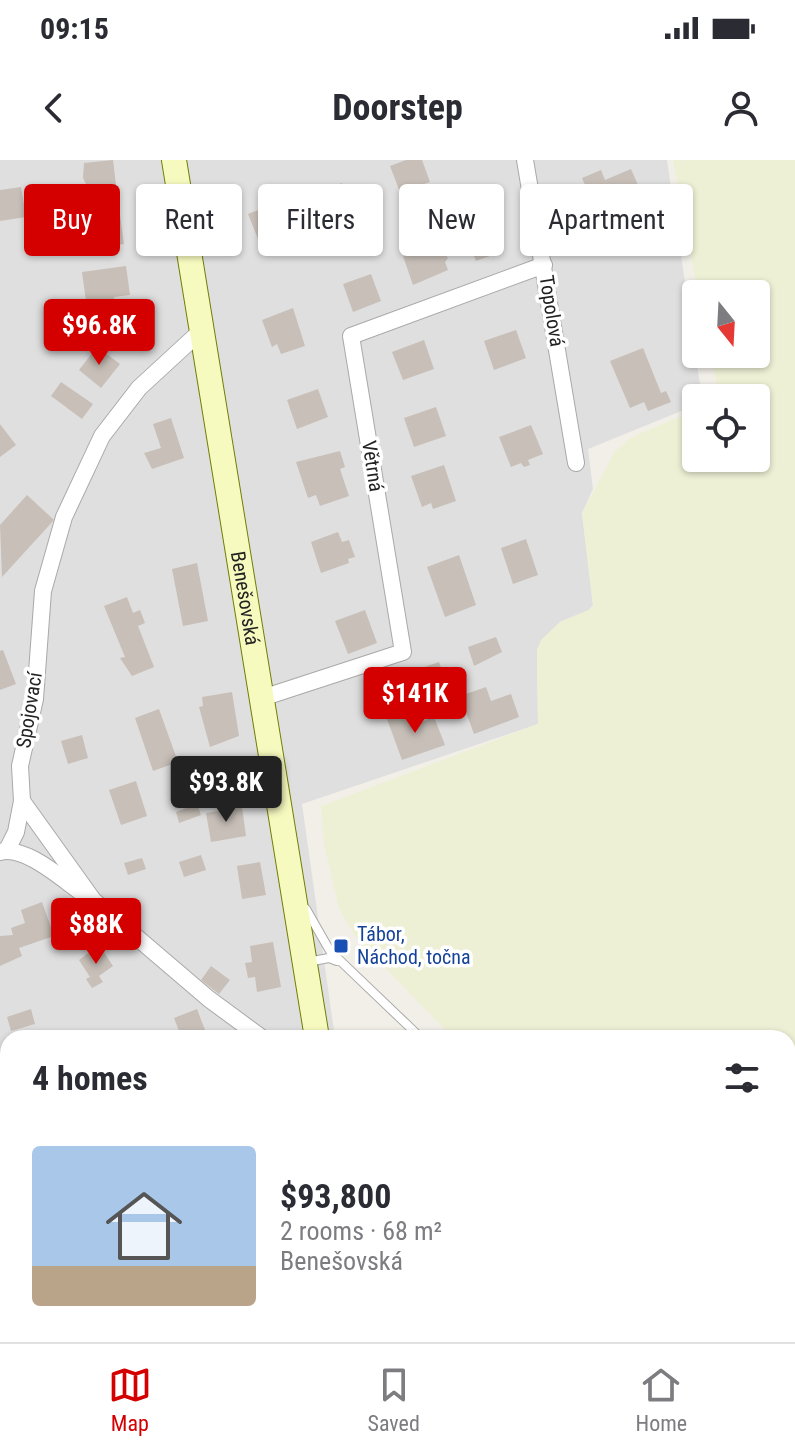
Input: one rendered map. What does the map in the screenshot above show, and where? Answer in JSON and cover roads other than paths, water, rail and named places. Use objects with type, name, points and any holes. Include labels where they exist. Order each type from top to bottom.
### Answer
[{"type":"main road","name":"Benešovská","points":[[177,161],[316,1030]]},
{"type":"street","name":"Topolová","points":[[525,160],[576,463]]},
{"type":"street","name":"Větrná","points":[[262,698],[403,652],[351,336],[544,265]]},
{"type":"street","name":"Spojovací","points":[[4,851],[16,832],[22,801],[20,766],[35,699],[43,591],[64,517],[102,436],[139,388],[202,330]]},
{"type":"street","points":[[22,801],[93,900]]},
{"type":"street","points":[[4,851],[27,857],[93,900],[246,1030]]},
{"type":"lane","points":[[291,876],[314,928],[341,963],[412,1030]]},
{"type":"lane","points":[[305,963],[329,958],[341,963]]},
{"type":"place","name":"Tábor, Náchod, točna","points":[[341,946]]}]
